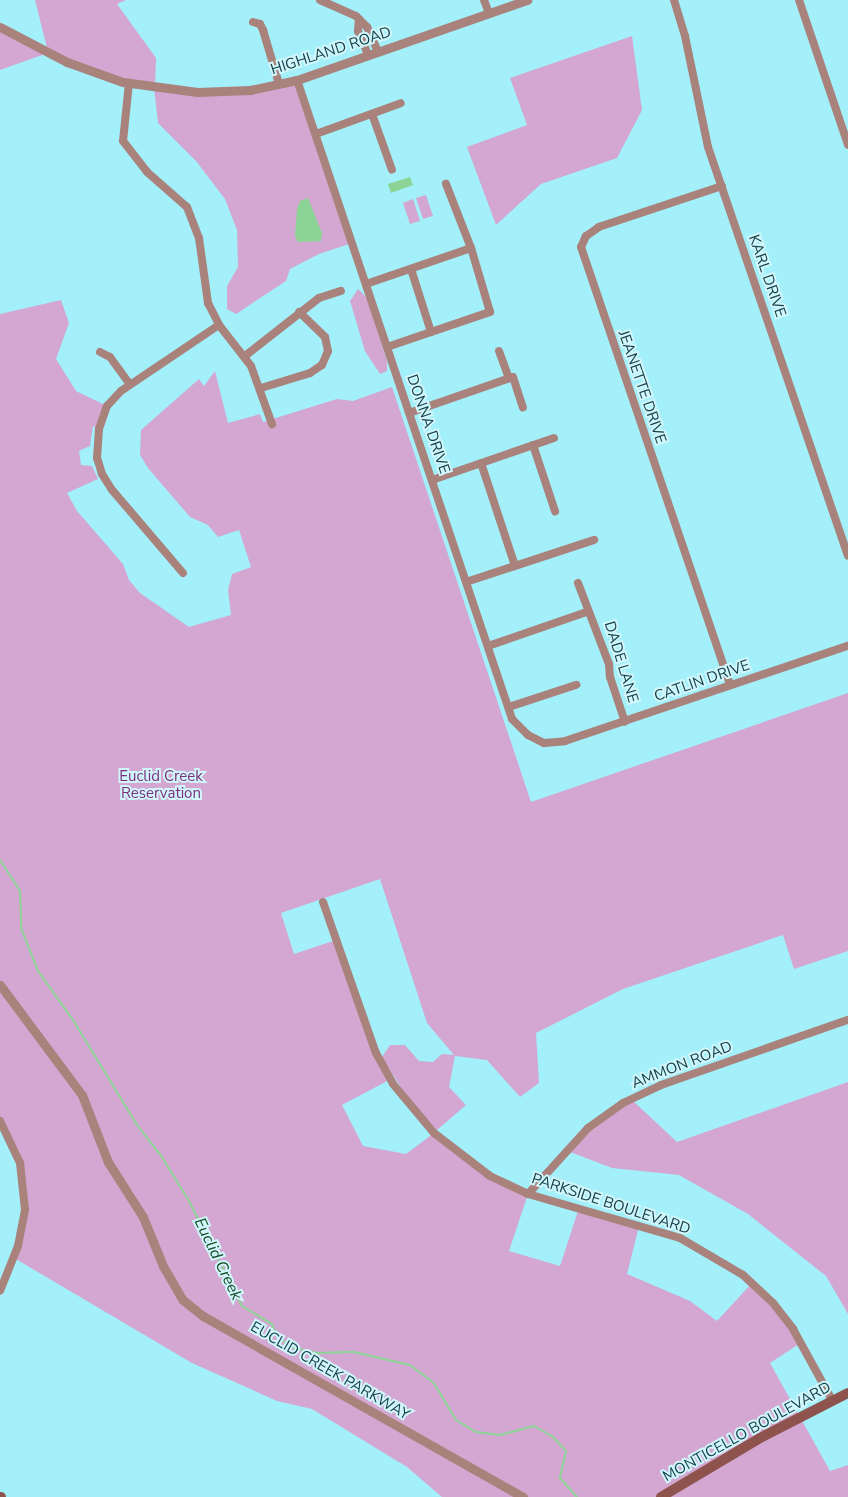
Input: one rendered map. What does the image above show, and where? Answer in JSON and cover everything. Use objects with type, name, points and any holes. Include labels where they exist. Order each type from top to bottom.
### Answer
[{"type":"main road","name":"MONTICELLO BOULEVARD","points":[[665,1494],[832,1400],[848,1393]]},
{"type":"street","points":[[320,0],[359,19],[367,27],[378,52]]},
{"type":"street","points":[[484,0],[489,13]]},
{"type":"street","name":"HIGHLAND ROAD","points":[[0,27],[67,62],[130,83],[196,92],[250,90],[297,80],[527,0]]},
{"type":"street","name":"KARL DRIVE","points":[[674,0],[684,31],[708,147],[848,556]]},
{"type":"street","points":[[799,0],[848,145]]},
{"type":"street","points":[[359,19],[358,31],[368,55]]},
{"type":"street","points":[[253,22],[260,24],[263,30],[279,84]]},
{"type":"street","name":"DONNA DRIVE","points":[[297,80],[512,719],[528,735],[544,743],[565,741]]},
{"type":"street","points":[[130,83],[123,141],[147,172],[187,207],[199,238],[208,303],[219,325],[245,356],[261,388],[272,424]]},
{"type":"street","points":[[316,134],[401,103]]},
{"type":"street","points":[[372,114],[392,170]]},
{"type":"street","points":[[387,347],[490,312],[471,248],[446,184]]},
{"type":"street","name":"JEANETTE DRIVE","points":[[722,186],[599,227],[586,236],[581,247],[730,685]]},
{"type":"street","points":[[366,284],[471,248]]},
{"type":"street","points":[[410,269],[431,332]]},
{"type":"street","points":[[245,356],[319,298],[341,291]]},
{"type":"street","points":[[261,388],[310,373],[322,365],[328,351],[325,337],[299,312]]},
{"type":"street","points":[[183,573],[112,490],[100,466],[100,420],[107,406],[130,385],[219,325]]},
{"type":"street","points":[[499,351],[509,378]]},
{"type":"street","points":[[100,352],[110,357],[130,385]]},
{"type":"street","points":[[409,413],[513,377],[523,407]]},
{"type":"street","points":[[432,480],[554,438]]},
{"type":"street","points":[[533,445],[555,511]]},
{"type":"street","points":[[481,463],[515,566]]},
{"type":"street","points":[[466,582],[594,540]]},
{"type":"street","name":"DADE LANE","points":[[578,583],[587,612],[595,622],[625,722]]},
{"type":"street","points":[[488,646],[587,612]]},
{"type":"street","name":"CATLIN DRIVE","points":[[565,741],[848,646]]},
{"type":"street","points":[[509,707],[576,684]]},
{"type":"street","name":"PARKSIDE BOULEVARD","points":[[323,902],[376,1053],[394,1084],[434,1133],[490,1176],[528,1194],[680,1238],[743,1275],[773,1303],[793,1329],[832,1400]]},
{"type":"street","name":"EUCLID CREEK PARKWAY","points":[[0,985],[82,1095],[108,1162],[143,1217],[162,1266],[183,1300],[203,1316],[523,1497]]},
{"type":"street","name":"AMMON ROAD","points":[[528,1194],[588,1128],[624,1103],[661,1085],[848,1020]]},
{"type":"street","points":[[0,1121],[20,1163],[25,1210],[18,1246],[0,1291]]},
{"type":"green space","points":[[35,0],[126,0],[117,4],[156,58],[155,88],[250,90],[297,80],[352,243],[319,254],[290,269],[286,281],[236,314],[227,309],[227,286],[238,267],[237,230],[225,199],[196,161],[158,123],[154,88],[48,53],[0,70],[0,27],[48,52]]},
{"type":"green space","points":[[632,36],[642,110],[617,158],[541,184],[496,225],[467,147],[527,125],[510,78]]},
{"type":"green space","points":[[426,195],[433,216],[423,219],[416,198]]},
{"type":"green space","points":[[413,199],[420,221],[410,224],[403,203]]},
{"type":"green space","points":[[358,289],[367,298],[387,361],[387,371],[380,374],[365,351],[350,301]]},
{"type":"green space","name":"Euclid Creek Reservation","points":[[61,300],[69,323],[56,359],[76,391],[107,406],[99,429],[93,426],[90,446],[79,451],[81,465],[92,466],[98,479],[67,493],[77,511],[123,564],[129,580],[140,593],[189,627],[231,615],[228,590],[232,574],[251,567],[239,530],[218,537],[208,525],[190,517],[148,468],[140,455],[141,430],[199,379],[204,386],[215,371],[228,423],[260,414],[263,422],[337,399],[353,401],[392,387],[531,802],[848,693],[848,951],[794,969],[783,935],[623,989],[536,1033],[539,1083],[520,1097],[487,1060],[455,1056],[449,1087],[466,1105],[437,1130],[408,1099],[382,1057],[390,1045],[405,1045],[419,1061],[433,1062],[442,1054],[454,1055],[427,1023],[380,879],[281,913],[294,954],[336,940],[376,1053],[391,1079],[342,1105],[363,1146],[406,1154],[434,1133],[458,1153],[528,1194],[509,1251],[560,1266],[578,1211],[639,1226],[627,1274],[690,1301],[717,1321],[752,1283],[802,1342],[770,1363],[830,1471],[848,1465],[848,1497],[442,1497],[407,1467],[312,1409],[277,1401],[192,1363],[14,1258],[25,1210],[20,1163],[0,1129],[0,314]]},
{"type":"green space","points":[[848,1082],[848,1314],[826,1276],[748,1214],[679,1175],[612,1168],[565,1150],[631,1099],[677,1142]]},
{"type":"shaded area","points":[[410,177],[413,185],[391,193],[388,184]]},
{"type":"shaded area","points":[[308,198],[322,233],[321,241],[298,242],[295,236],[297,209],[300,201]]},
{"type":"waterway","name":"Euclid Creek","points":[[0,860],[20,891],[21,928],[38,971],[73,1020],[137,1125],[160,1154],[189,1201],[242,1306],[272,1324],[277,1337],[294,1348],[318,1353],[354,1352],[410,1365],[434,1383],[456,1420],[476,1432],[500,1435],[534,1426],[553,1437],[566,1451],[560,1478],[577,1497]]}]
